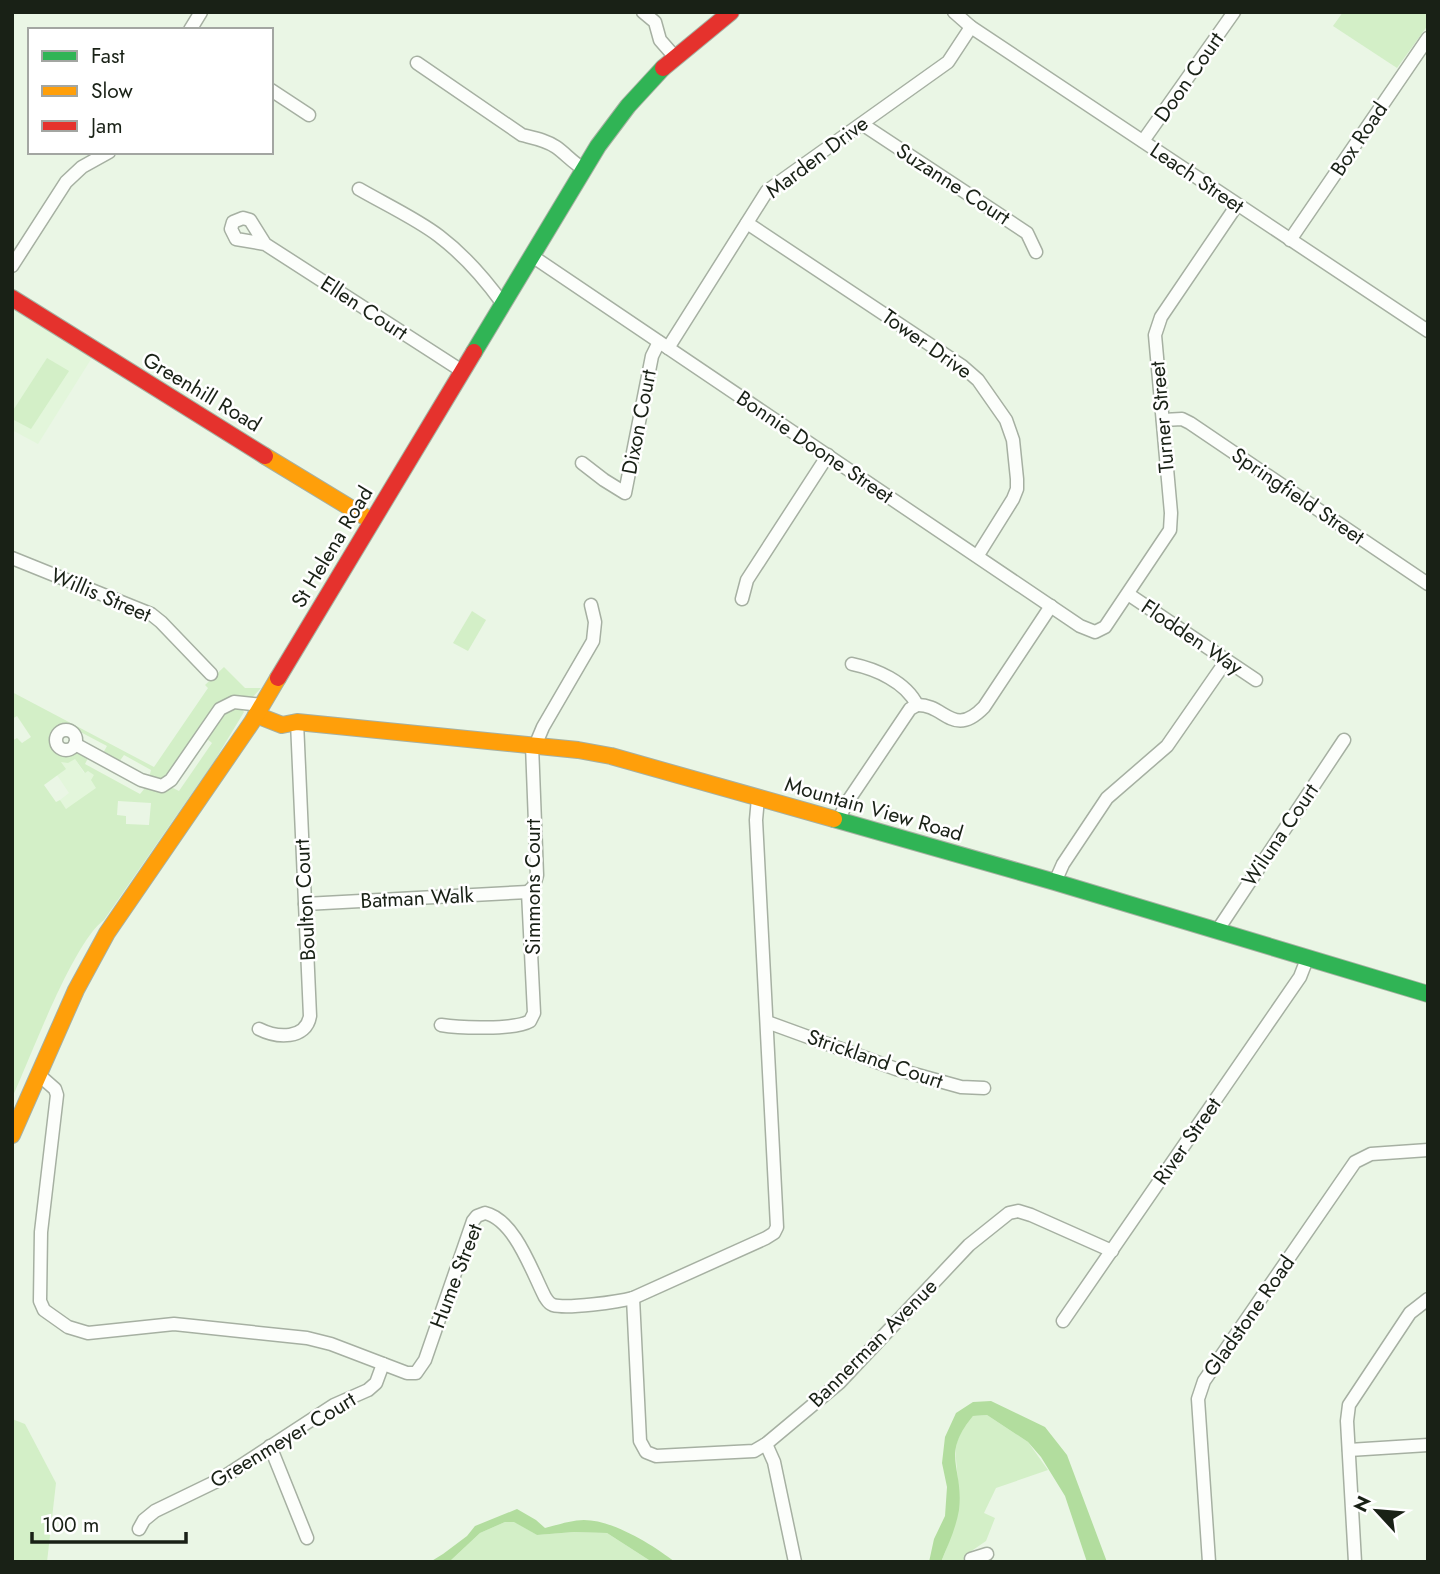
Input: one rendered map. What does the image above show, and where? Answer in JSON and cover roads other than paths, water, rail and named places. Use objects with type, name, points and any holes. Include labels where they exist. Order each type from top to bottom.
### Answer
[{"type":"street","points":[[191,28],[201,12]]},
{"type":"street","points":[[643,12],[655,22],[660,40],[674,56]]},
{"type":"street","name":"St Helena Road","points":[[12,1135],[76,990],[107,933],[255,708],[372,521],[584,169],[635,95],[674,56],[731,12]]},
{"type":"street","name":"Leach Street","points":[[954,12],[1237,205],[1427,329]]},
{"type":"street","name":"Doon Court","points":[[1143,141],[1234,12]]},
{"type":"street","name":"Marden Drive","points":[[664,345],[771,187],[948,62],[967,21]]},
{"type":"street","name":"Box Road","points":[[1290,240],[1428,38]]},
{"type":"street","points":[[417,63],[522,135],[542,139],[584,169]]},
{"type":"street","points":[[273,91],[309,115]]},
{"type":"street","name":"Suzanne Court","points":[[862,124],[1027,233],[1036,252]]},
{"type":"street","points":[[12,266],[66,182],[82,167],[105,154]]},
{"type":"street","points":[[359,189],[438,234],[489,285],[503,304]]},
{"type":"street","name":"Turner Street","points":[[1100,631],[1128,594],[1171,526],[1155,344],[1157,325],[1237,205]]},
{"type":"street","name":"Tower Drive","points":[[747,223],[962,366],[978,380],[1006,420],[1013,440],[1017,489],[978,555]]},
{"type":"street","name":"Ellen Court","points":[[265,244],[462,371]]},
{"type":"street","name":"Bonnie Doone Street","points":[[532,256],[1051,606],[1088,630],[1100,631]]},
{"type":"street","name":"Greenhill Road","points":[[12,298],[372,521]]},
{"type":"street","name":"Dixon Court","points":[[582,463],[625,493],[652,356],[664,345]]},
{"type":"street","name":"Springfield Street","points":[[1163,420],[1182,419],[1190,423],[1428,584]]},
{"type":"street","points":[[742,599],[747,580],[828,455]]},
{"type":"street","name":"Willis Street","points":[[12,558],[151,614],[210,674]]},
{"type":"street","name":"Flodden Way","points":[[1128,594],[1256,680]]},
{"type":"street","points":[[533,746],[593,641],[595,630],[592,606]]},
{"type":"street","points":[[838,821],[846,804],[910,709],[927,704],[950,719],[963,720],[975,716],[984,707],[1051,606]]},
{"type":"street","points":[[1055,882],[1063,864],[1107,798],[1167,746],[1226,661]]},
{"type":"street","points":[[852,664],[874,668],[912,694],[917,705]]},
{"type":"street","points":[[75,744],[141,780],[162,786],[171,780],[220,709],[234,702],[255,708]]},
{"type":"street","name":"Mountain View Road","points":[[255,708],[297,722],[611,756],[1055,882],[1428,994]]},
{"type":"street","name":"Boulton Court","points":[[259,1029],[276,1035],[297,1034],[309,1022],[297,722]]},
{"type":"street","name":"Wiluna Court","points":[[1217,931],[1344,740]]},
{"type":"street","name":"Simmons Court","points":[[441,1025],[520,1025],[530,1021],[535,1006],[528,892],[534,886],[537,875],[533,746]]},
{"type":"street","name":"Hume Street","points":[[39,1076],[55,1089],[57,1095],[40,1250],[40,1301],[48,1314],[83,1333],[174,1324],[307,1338],[331,1344],[412,1374],[422,1367],[470,1228],[474,1219],[481,1214],[493,1215],[509,1229],[551,1304],[561,1306],[610,1303],[633,1298],[766,1238],[776,1230],[778,1221],[756,820],[758,798]]},
{"type":"street","name":"Batman Walk","points":[[305,904],[528,892]]},
{"type":"street","name":"River Street","points":[[1063,1321],[1300,977],[1307,959]]},
{"type":"street","name":"Strickland Court","points":[[767,1022],[896,1069],[961,1087],[984,1088]]},
{"type":"street","name":"Gladstone Road","points":[[1209,1562],[1198,1399],[1203,1381],[1355,1161],[1371,1154],[1428,1150]]},
{"type":"street","name":"Bannerman Avenue","points":[[633,1298],[640,1441],[643,1449],[656,1456],[754,1451],[839,1383],[970,1245],[1009,1213],[1018,1211],[1031,1215],[1112,1251]]},
{"type":"street","points":[[1355,1562],[1347,1421],[1351,1400],[1410,1313],[1428,1298]]},
{"type":"street","name":"Greenmeyer Court","points":[[139,1529],[144,1520],[155,1511],[219,1480],[334,1405],[368,1390],[376,1383],[383,1364]]},
{"type":"street","points":[[766,1444],[774,1462],[795,1562]]},
{"type":"street","points":[[1349,1450],[1428,1445]]},
{"type":"street","points":[[270,1446],[307,1538]]}]
